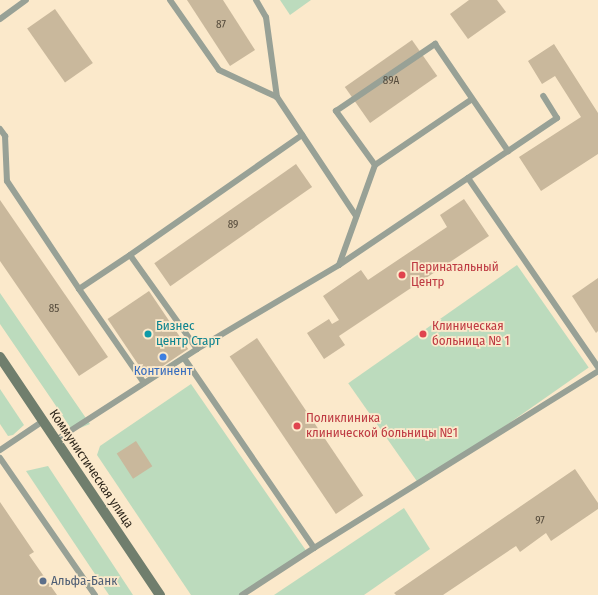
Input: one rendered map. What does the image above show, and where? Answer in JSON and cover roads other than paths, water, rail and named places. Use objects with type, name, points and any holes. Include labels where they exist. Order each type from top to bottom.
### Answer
[{"type":"main road","name":"Коммунистическая улица","points":[[0,357],[160,595]]},
{"type":"lane","points":[[0,19],[26,0]]},
{"type":"lane","points":[[170,0],[218,70],[277,97]]},
{"type":"lane","points":[[256,0],[266,17],[277,97],[356,216]]},
{"type":"lane","points":[[375,165],[336,111],[435,44],[508,151]]},
{"type":"lane","points":[[56,440],[197,349],[339,264],[557,118],[543,96]]},
{"type":"lane","points":[[339,264],[375,165],[472,98]]},
{"type":"lane","points":[[0,128],[5,136],[7,181],[144,383]]},
{"type":"lane","points":[[79,289],[302,135]]},
{"type":"lane","points":[[468,178],[598,367]]},
{"type":"lane","points":[[130,255],[197,349]]},
{"type":"lane","points":[[184,358],[314,548]]},
{"type":"lane","points":[[242,595],[314,548],[598,370]]},
{"type":"lane","points":[[0,450],[43,421]]},
{"type":"lane","points":[[0,458],[95,595]]},
{"type":"place","name":"Перинатальный Центр","points":[[402,275]]},
{"type":"place","name":"Бизнес центр Старт","points":[[148,334]]},
{"type":"place","name":"Клиническая больница № 1","points":[[423,334]]},
{"type":"place","name":"Континент","points":[[163,357]]},
{"type":"place","name":"Поликлиника клинической больницы №1","points":[[297,426]]},
{"type":"place","name":"Альфа-Банк","points":[[43,581]]}]
